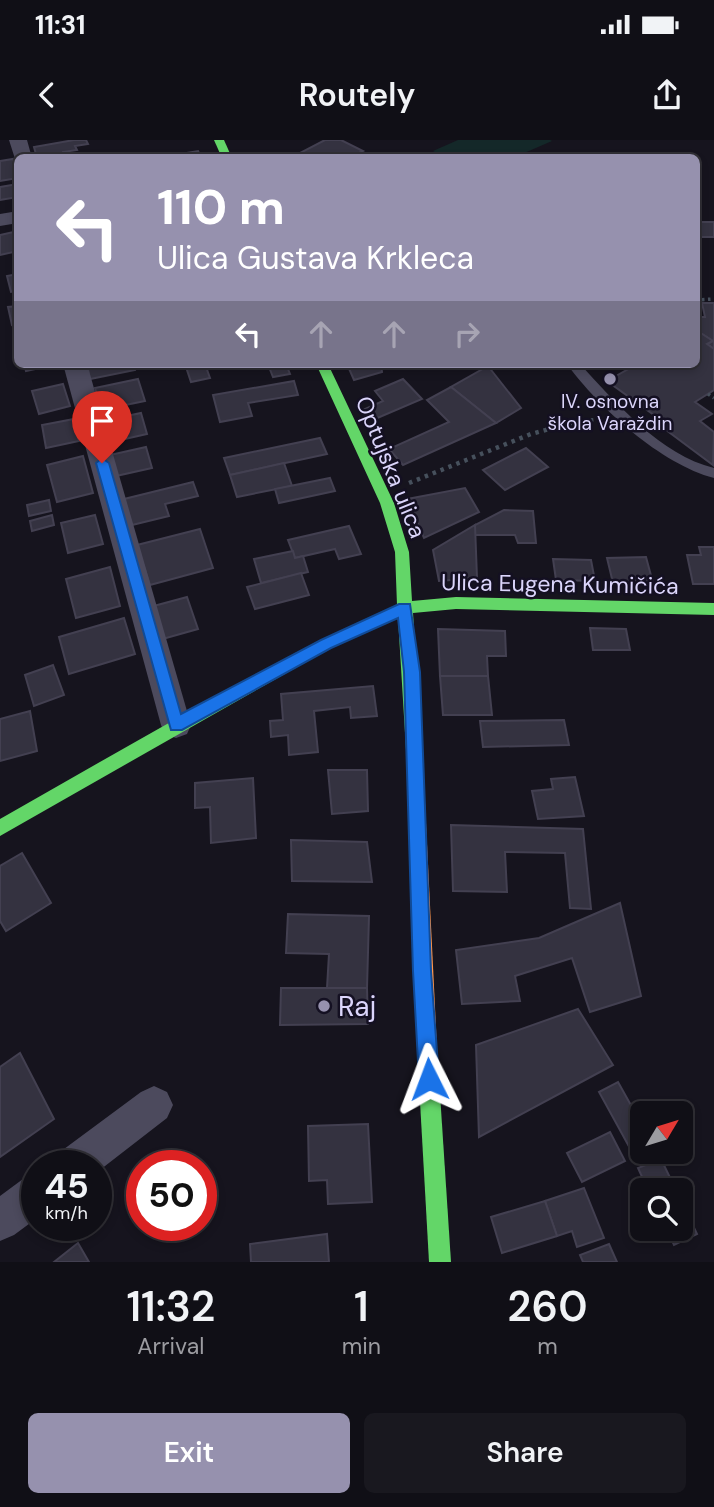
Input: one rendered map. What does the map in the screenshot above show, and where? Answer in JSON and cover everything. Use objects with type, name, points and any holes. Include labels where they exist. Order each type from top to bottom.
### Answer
[{"type":"main road","name":"Optujska ulica","points":[[324,368],[382,493],[403,559],[412,672],[422,971],[440,1262]]},
{"type":"main road","name":"Ulica Eugena Kumičića","points":[[0,828],[176,725],[326,644],[405,608],[456,603],[714,609]]},
{"type":"street","points":[[76,368],[176,725]]},
{"type":"street","points":[[95,1150],[153,1105]]},
{"type":"street","points":[[0,1221],[21,1205]]},
{"type":"lane","points":[[576,368],[627,421],[690,466],[714,473]]},
{"type":"path","points":[[708,394],[714,398]]},
{"type":"path","points":[[382,493],[535,434],[588,419],[627,421]]},
{"type":"green space","points":[[458,140],[552,141],[522,154],[438,154],[433,151]]},
{"type":"building","points":[[74,140],[86,140],[88,144],[75,146],[77,150],[63,154],[36,154],[34,147]]},
{"type":"building","points":[[325,140],[341,140],[363,151],[357,154],[298,154]]},
{"type":"building","points":[[13,159],[14,179],[0,181],[0,161]]},
{"type":"building","points":[[14,185],[14,198],[0,200],[0,187]]},
{"type":"building","points":[[700,222],[714,222],[714,237],[700,237]]},
{"type":"building","points":[[14,232],[14,252],[0,255],[0,235]]},
{"type":"building","points":[[14,275],[14,292],[11,292],[7,276]]},
{"type":"building","points":[[702,303],[714,303],[714,349],[707,344],[713,341],[700,333],[700,317],[705,317]]},
{"type":"building","points":[[14,306],[14,325],[12,325],[8,307]]},
{"type":"building","points":[[700,333],[713,341],[707,344],[714,349],[714,390],[695,402],[712,414],[700,421],[714,432],[713,465],[654,421],[658,418],[607,381],[630,368],[700,368]]},
{"type":"building","points":[[88,368],[135,368],[135,370],[90,379]]},
{"type":"building","points":[[186,368],[206,368],[210,378],[191,382]]},
{"type":"building","points":[[269,368],[288,368],[290,374],[273,377]]},
{"type":"building","points":[[349,368],[382,368],[382,372],[354,380]]},
{"type":"building","points":[[484,368],[490,368],[521,408],[496,423],[451,387]]},
{"type":"building","points":[[138,379],[145,401],[101,410],[95,388]]},
{"type":"building","points":[[403,379],[422,399],[375,419],[365,409],[383,401],[375,391]]},
{"type":"building","points":[[294,381],[298,395],[248,403],[252,416],[220,422],[213,395]]},
{"type":"building","points":[[63,384],[70,406],[39,414],[32,391]]},
{"type":"building","points":[[451,387],[496,423],[403,465],[389,449],[449,422],[427,400]]},
{"type":"building","points":[[141,413],[147,434],[107,443],[102,421]]},
{"type":"building","points":[[74,419],[79,441],[46,448],[42,425]]},
{"type":"building","points":[[320,438],[327,454],[230,475],[224,458]]},
{"type":"building","points":[[146,447],[152,468],[116,476],[110,455]]},
{"type":"building","points":[[526,448],[548,467],[505,490],[483,470]]},
{"type":"building","points":[[83,456],[93,493],[57,502],[47,465]]},
{"type":"building","points":[[284,463],[292,486],[237,497],[230,475]]},
{"type":"building","points":[[330,478],[335,491],[279,503],[275,489]]},
{"type":"building","points":[[193,482],[198,496],[165,504],[169,516],[132,525],[124,499]]},
{"type":"building","points":[[465,488],[479,512],[424,538],[407,499]]},
{"type":"building","points":[[49,500],[51,511],[29,516],[27,505]]},
{"type":"building","points":[[504,510],[533,511],[536,543],[518,543],[515,535],[475,535],[475,525]]},
{"type":"building","points":[[52,515],[54,525],[32,531],[30,521]]},
{"type":"building","points":[[95,515],[103,544],[68,553],[61,523]]},
{"type":"building","points":[[475,525],[477,578],[439,581],[433,550]]},
{"type":"building","points":[[349,526],[361,554],[339,559],[335,549],[295,558],[288,540]]},
{"type":"building","points":[[200,529],[213,568],[150,585],[137,545]]},
{"type":"building","points":[[699,547],[714,547],[714,584],[693,584],[687,555],[701,555]]},
{"type":"building","points":[[293,551],[295,558],[303,556],[308,572],[261,583],[254,559]]},
{"type":"building","points":[[646,557],[653,583],[613,583],[607,558]]},
{"type":"building","points":[[553,559],[591,560],[595,581],[556,580]]},
{"type":"building","points":[[110,567],[120,606],[76,618],[66,579]]},
{"type":"building","points":[[301,573],[309,595],[255,609],[247,587]]},
{"type":"building","points":[[187,597],[198,629],[159,640],[150,607]]},
{"type":"building","points":[[124,618],[135,654],[69,674],[59,637]]},
{"type":"building","points":[[590,628],[626,629],[630,650],[593,650]]},
{"type":"building","points":[[438,629],[505,631],[506,656],[487,656],[488,676],[440,676]]},
{"type":"building","points":[[53,665],[64,695],[34,706],[25,675]]},
{"type":"building","points":[[440,676],[488,676],[492,715],[443,715]]},
{"type":"building","points":[[373,686],[377,716],[351,718],[350,707],[314,711],[318,752],[289,755],[288,735],[271,737],[270,721],[283,720],[281,694]]},
{"type":"building","points":[[30,711],[37,751],[0,761],[0,719]]},
{"type":"building","points":[[564,720],[569,745],[483,747],[480,721]]},
{"type":"building","points":[[328,770],[367,770],[368,811],[332,814]]},
{"type":"building","points":[[575,777],[584,816],[538,819],[532,791],[553,789],[551,779]]},
{"type":"building","points":[[253,778],[256,838],[211,843],[210,807],[195,808],[195,783]]},
{"type":"building","points":[[451,825],[583,829],[591,909],[570,908],[565,853],[505,852],[507,892],[453,891]]},
{"type":"building","points":[[291,840],[367,842],[372,882],[292,881]]},
{"type":"building","points":[[22,853],[51,903],[6,931],[0,921],[0,866]]},
{"type":"building","points":[[620,903],[641,996],[590,1012],[572,958],[515,976],[520,1001],[462,1004],[456,950],[539,938]]},
{"type":"building","points":[[288,914],[369,916],[367,988],[327,988],[329,954],[286,953]]},
{"type":"building","name":"Raj","points":[[281,988],[367,988],[368,1024],[280,1025]]},
{"type":"building","points":[[578,1009],[613,1065],[479,1137],[476,1045]]},
{"type":"building","points":[[20,1053],[54,1119],[0,1157],[0,1067]]},
{"type":"building","points":[[618,1082],[630,1104],[630,1148],[599,1092]]},
{"type":"building","points":[[368,1124],[372,1202],[328,1204],[327,1180],[309,1181],[308,1126]]},
{"type":"building","points":[[610,1132],[625,1161],[582,1182],[567,1153]]},
{"type":"building","points":[[648,1164],[663,1164],[670,1178],[643,1178],[638,1168]]},
{"type":"building","points":[[584,1188],[604,1238],[577,1247],[572,1231],[557,1236],[545,1201]]},
{"type":"building","points":[[545,1201],[557,1236],[502,1253],[491,1217]]},
{"type":"building","points":[[327,1234],[329,1262],[251,1262],[250,1244]]},
{"type":"building","points":[[78,1243],[89,1262],[54,1262]]},
{"type":"building","points":[[609,1244],[617,1262],[583,1262],[580,1255]]},
{"type":"traffic: fast","points":[[219,140],[225,154]]},
{"type":"traffic: fast","points":[[324,368],[377,479],[402,552],[416,782]]},
{"type":"traffic: fast","points":[[0,828],[252,684],[326,644],[405,608],[456,603],[714,609]]},
{"type":"traffic: fast","points":[[427,1048],[440,1262]]},
{"type":"traffic: slow","points":[[416,782],[427,1048]]},
{"type":"place","name":"IV. osnovna škola Varaždin","points":[[610,379]]},
{"type":"place","name":"Raj","points":[[324,1006]]},
{"type":"route","points":[[102,463],[176,725],[326,644],[405,608],[412,672],[422,971],[429,1079]]}]
